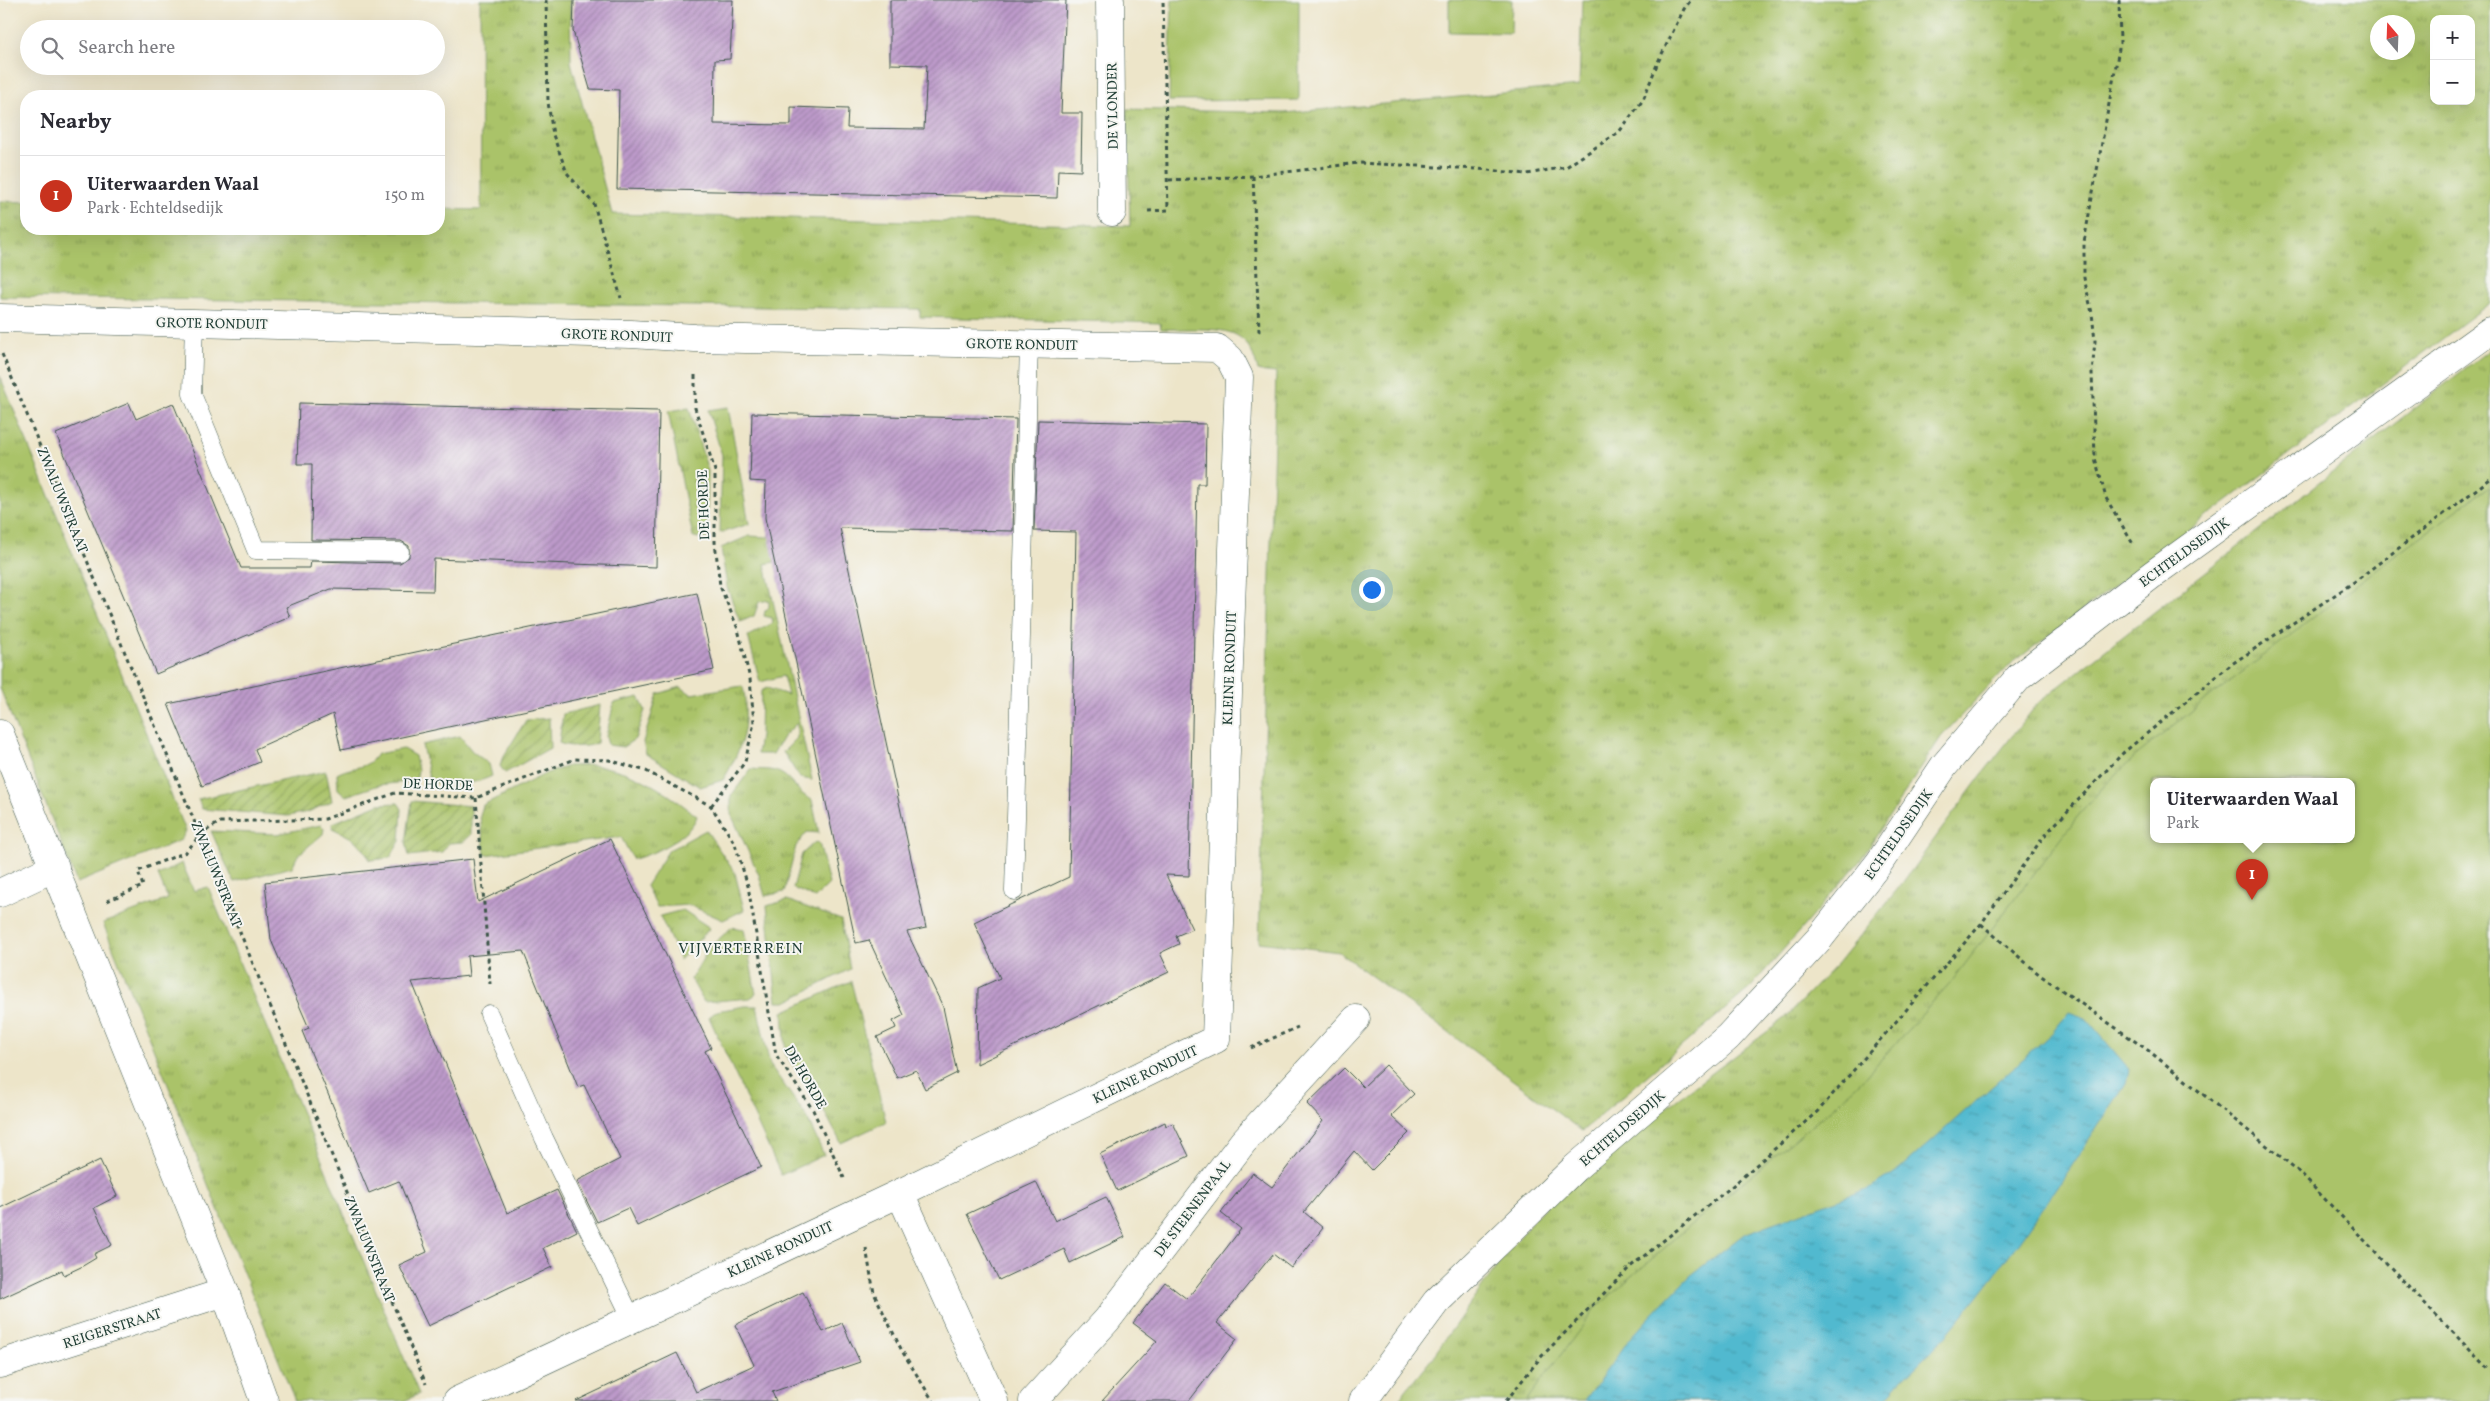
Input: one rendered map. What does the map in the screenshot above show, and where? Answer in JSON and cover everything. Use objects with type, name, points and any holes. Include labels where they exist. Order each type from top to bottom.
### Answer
[{"type":"street","name":"DE VLONDER","points":[[1110,0],[1112,212]]},
{"type":"street","name":"GROTE RONDUIT","points":[[0,318],[631,334],[694,338],[1217,348],[1230,359]]},
{"type":"street","name":"ECHTELDSEDIJK","points":[[1363,1401],[1436,1302],[1575,1168],[1728,1037],[1819,939],[1879,863],[1944,766],[2019,677],[2153,574],[2490,331]]},
{"type":"street","name":"KLEINE RONDUIT","points":[[457,1401],[900,1193],[1216,1039],[1240,376],[1230,359]]},
{"type":"street","points":[[0,734],[74,914],[224,1292],[264,1401]]},
{"type":"street","points":[[0,893],[55,867]]},
{"type":"street","name":"DE STEENENPAAL","points":[[1033,1401],[1107,1320],[1243,1142],[1328,1046],[1356,1019]]},
{"type":"street","points":[[900,1193],[994,1401]]},
{"type":"street","name":"REIGERSTRAAT","points":[[0,1364],[224,1292]]},
{"type":"lane","points":[[194,322],[192,394],[256,550],[400,552]]},
{"type":"lane","points":[[1014,891],[1029,344]]},
{"type":"lane","points":[[489,1014],[544,1138],[632,1318]]},
{"type":"path","points":[[546,0],[548,102],[553,135],[567,172],[594,204],[618,288]]},
{"type":"path","points":[[1112,212],[1168,210],[1169,180],[1163,0]]},
{"type":"path","points":[[1169,180],[1253,176],[1359,163],[1478,169],[1527,174],[1566,167],[1619,132],[1643,100],[1658,62],[1684,8],[1691,0]]},
{"type":"path","points":[[2119,0],[2120,42],[2084,242],[2084,278],[2092,314],[2095,341],[2092,373],[2095,458],[2106,498],[2153,574]]},
{"type":"path","points":[[1230,359],[1254,342],[1259,331],[1253,176]]},
{"type":"path","name":"DE HORDE","points":[[694,338],[695,408],[715,471],[715,542],[720,586],[738,628],[750,679],[754,723],[745,762],[711,806]]},
{"type":"path","name":"ZWALUWSTRAAT","points":[[0,349],[429,1392]]},
{"type":"path","points":[[1506,1401],[1540,1358],[1630,1267],[1730,1188],[1819,1110],[1981,924],[2044,836],[2123,753],[2232,664],[2354,582],[2490,479]]},
{"type":"path","name":"DE HORDE","points":[[74,914],[143,886],[138,871],[186,852],[201,834],[220,822],[325,819],[395,793],[476,798],[574,759],[609,760],[646,771],[711,806],[736,844],[748,886],[776,1055],[813,1110],[859,1212],[874,1293],[902,1351],[933,1401]]},
{"type":"path","points":[[476,798],[491,976],[489,1014]]},
{"type":"path","points":[[1981,924],[2040,975],[2149,1051],[2296,1169],[2490,1371]]},
{"type":"path","points":[[1216,1039],[1229,1058],[1300,1026]]},
{"type":"green space","points":[[480,0],[570,0],[571,62],[612,214],[1130,226],[1127,109],[1284,113],[1579,86],[1582,0],[2490,0],[2490,303],[2007,667],[1941,737],[1860,861],[1750,988],[1582,1131],[1339,952],[1259,942],[1276,373],[1258,371],[1248,346],[1236,335],[1210,329],[1161,329],[1160,323],[920,317],[920,309],[0,297],[0,201],[20,202],[20,235],[445,235],[445,209],[481,210]]},
{"type":"green space","points":[[1172,0],[1299,0],[1299,100],[1169,101]]},
{"type":"green space","points":[[1449,0],[1512,0],[1511,33],[1449,32]]},
{"type":"green space","points":[[2490,349],[2490,1401],[1397,1401],[1429,1362],[1504,1256],[1541,1211],[1598,1159],[1784,1019],[1839,962],[1900,886],[1980,777],[2038,703]]},
{"type":"green space","points":[[0,376],[186,831],[181,840],[77,883],[0,688]]},
{"type":"green space","points":[[728,407],[749,524],[720,533],[722,455],[708,410]]},
{"type":"green space","points":[[689,408],[708,471],[707,539],[693,537],[668,411]]},
{"type":"green space","points":[[2490,486],[2490,1401],[1526,1401],[1596,1308],[1686,1229],[1833,1108],[1863,1079],[1949,985],[2078,816],[2105,785],[2137,755],[2378,568]]},
{"type":"green space","points":[[749,536],[820,540],[821,552],[765,564],[812,780],[800,778],[783,752],[797,738],[797,723],[783,737],[773,754],[757,754],[760,736],[761,691],[767,688],[788,695],[783,676],[760,682],[748,636],[773,623],[772,618],[764,616],[765,611],[769,607],[769,600],[759,602],[754,616],[740,622],[727,587],[721,548]]},
{"type":"green space","points":[[742,686],[745,696],[743,736],[733,762],[723,780],[700,787],[646,754],[643,742],[658,694],[681,687],[691,694]]},
{"type":"green space","points":[[639,697],[645,710],[635,739],[623,747],[608,745],[606,736],[614,703]]},
{"type":"green space","points":[[600,705],[597,743],[589,746],[578,746],[559,743],[563,714]]},
{"type":"green space","points":[[549,718],[550,748],[505,773],[500,766],[502,759],[526,720]]},
{"type":"green space","points":[[460,736],[472,751],[489,764],[492,776],[469,783],[430,782],[422,745]]},
{"type":"green space","points":[[403,749],[415,756],[418,770],[416,781],[379,785],[346,796],[338,789],[337,774],[368,763],[377,754]]},
{"type":"green space","points":[[595,765],[638,778],[663,791],[697,816],[687,831],[670,844],[633,859],[621,837],[485,855],[480,816],[483,805],[547,773],[568,766]]},
{"type":"green space","points":[[751,769],[772,770],[781,773],[802,794],[812,800],[819,833],[807,832],[796,846],[784,892],[765,896],[759,875],[731,814],[731,796]]},
{"type":"green space","points":[[326,771],[332,801],[308,812],[288,816],[202,809],[198,799]]},
{"type":"green space","points":[[412,801],[471,806],[471,835],[463,842],[449,843],[442,852],[409,856],[406,842]]},
{"type":"green space","points":[[398,803],[402,809],[400,841],[390,858],[370,860],[359,844],[332,828],[333,823],[379,804]]},
{"type":"green space","points":[[321,825],[324,828],[323,834],[298,855],[292,867],[234,882],[211,831],[277,834]]},
{"type":"green space","points":[[706,830],[735,873],[744,910],[723,920],[689,905],[657,907],[646,886],[669,850]]},
{"type":"green space","points":[[815,842],[819,843],[829,884],[815,898],[793,888],[802,854]]},
{"type":"green space","points":[[182,863],[194,891],[208,887],[419,1394],[404,1401],[295,1401],[103,923],[168,899],[158,875]]},
{"type":"green space","points":[[787,900],[841,920],[850,969],[786,1002],[777,1002],[767,906]]},
{"type":"green space","points":[[683,910],[710,928],[680,960],[660,916]]},
{"type":"green space","points":[[732,927],[744,929],[756,994],[750,998],[704,1002],[691,979],[710,947]]},
{"type":"green space","points":[[851,981],[886,1122],[841,1143],[820,1103],[786,1055],[783,1012]]},
{"type":"green space","points":[[757,1006],[770,1065],[806,1116],[824,1155],[781,1175],[709,1017],[717,1011]]},
{"type":"water","points":[[2069,1012],[2086,1018],[2129,1069],[2126,1083],[2063,1179],[1996,1273],[1948,1333],[1898,1383],[1883,1401],[1584,1401],[1629,1340],[1690,1276],[1744,1234],[1872,1187],[1899,1170],[2052,1033]]},
{"type":"building","points":[[574,0],[733,0],[730,59],[715,60],[714,124],[791,125],[791,107],[848,109],[847,128],[924,129],[927,65],[890,64],[890,0],[1066,0],[1061,113],[1082,113],[1081,171],[1058,170],[1057,198],[617,189],[619,90],[590,89],[573,31]]},
{"type":"building","points":[[129,403],[136,419],[173,403],[241,568],[310,568],[311,561],[400,563],[409,557],[409,546],[401,541],[311,540],[312,464],[297,464],[299,403],[659,411],[656,567],[434,559],[433,591],[331,589],[286,607],[290,617],[156,674],[56,434]]},
{"type":"building","points":[[752,413],[1016,419],[1013,531],[840,528],[926,928],[907,932],[943,1007],[957,1073],[925,1089],[916,1070],[897,1078],[877,1037],[896,1028],[893,1021],[904,1015],[869,940],[856,943],[765,518],[766,482],[750,481]]},
{"type":"building","points":[[1038,420],[1206,424],[1205,484],[1197,484],[1189,876],[1166,875],[1192,929],[1176,936],[1179,944],[1160,953],[1169,972],[977,1064],[978,988],[1000,978],[974,922],[1069,877],[1076,532],[1034,531]]},
{"type":"building","points":[[697,593],[714,670],[341,750],[333,714],[255,749],[260,762],[202,786],[168,704]]},
{"type":"building","points":[[610,839],[711,1048],[705,1051],[761,1167],[637,1226],[628,1208],[597,1222],[577,1181],[620,1159],[584,1085],[578,1087],[523,951],[467,956],[469,976],[412,982],[507,1213],[557,1190],[577,1231],[543,1248],[552,1267],[428,1326],[399,1265],[427,1252],[399,1181],[369,1193],[302,1031],[309,1028],[271,940],[265,882],[473,859],[478,902]]},
{"type":"building","points":[[1386,1065],[1414,1094],[1391,1116],[1409,1133],[1372,1170],[1354,1151],[1304,1212],[1323,1228],[1291,1268],[1273,1254],[1217,1323],[1237,1339],[1189,1401],[1102,1401],[1157,1341],[1133,1323],[1165,1282],[1187,1299],[1241,1229],[1221,1213],[1253,1173],[1272,1187],[1323,1121],[1307,1104],[1344,1068],[1363,1087]]},
{"type":"building","points":[[1165,1122],[1166,1126],[1173,1123],[1189,1156],[1117,1191],[1100,1154]]},
{"type":"building","points":[[100,1160],[117,1196],[94,1208],[112,1245],[94,1254],[96,1258],[81,1267],[64,1275],[62,1270],[0,1299],[0,1208]]},
{"type":"building","points":[[1036,1182],[1055,1221],[1106,1197],[1125,1237],[1070,1263],[1064,1249],[999,1280],[967,1214]]},
{"type":"building","points":[[803,1292],[823,1332],[842,1323],[860,1362],[772,1392],[776,1401],[576,1401],[677,1353],[696,1392],[754,1365],[735,1325]]},
{"type":"place","name":"Uiterwaarden Waal","points":[[2252,900]]},
{"type":"district","name":"VIJVERTERREIN","points":[[741,948]]}]
